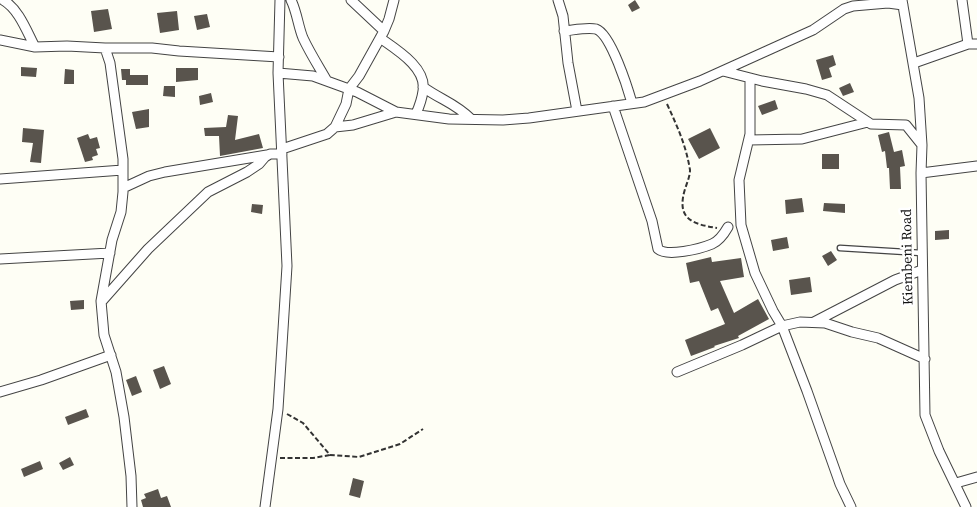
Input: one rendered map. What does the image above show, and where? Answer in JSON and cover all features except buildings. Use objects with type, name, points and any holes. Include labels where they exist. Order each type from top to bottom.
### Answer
[{"type":"street","points":[[3,0],[10,4],[35,47]]},
{"type":"street","points":[[265,507],[278,409],[287,266],[278,74],[280,0]]},
{"type":"street","points":[[291,0],[303,37],[327,81]]},
{"type":"street","points":[[351,0],[420,74],[424,87],[416,114]]},
{"type":"street","points":[[123,188],[149,176],[165,172],[282,151],[326,134],[335,127],[346,104],[349,89],[382,35],[394,0]]},
{"type":"street","points":[[558,0],[577,112]]},
{"type":"street","points":[[914,63],[972,44],[962,0]]},
{"type":"street","points":[[278,74],[313,76],[349,89],[396,112],[448,119],[503,120],[577,112],[644,102],[723,71],[813,30],[844,9],[852,6],[903,2]]},
{"type":"street","name":"Kiembeni Road","points":[[903,2],[914,63],[922,145],[925,415],[939,451],[966,507]]},
{"type":"street","points":[[564,31],[596,30],[603,34],[610,46],[632,103]]},
{"type":"street","points":[[0,40],[35,47],[152,48],[278,56]]},
{"type":"street","points":[[105,48],[110,62],[123,159],[123,188],[121,212],[110,253],[101,301],[104,334],[116,372],[124,417],[131,476],[132,507]]},
{"type":"street","points":[[723,71],[827,95],[872,124],[906,125],[922,145]]},
{"type":"street","points":[[750,78],[749,140],[739,180],[741,225],[755,273],[772,311],[782,326],[808,391],[840,484],[851,507]]},
{"type":"street","points":[[424,87],[436,96],[457,106],[471,119]]},
{"type":"street","points":[[613,106],[652,221],[658,249],[661,252],[669,253],[692,250],[713,244],[725,234],[728,227]]},
{"type":"street","points":[[335,127],[353,125],[396,112]]},
{"type":"street","points":[[749,140],[768,138],[802,139],[868,122]]},
{"type":"street","points":[[101,301],[148,249],[208,192],[247,172],[270,154]]},
{"type":"street","points":[[921,173],[977,166]]},
{"type":"street","points":[[0,179],[123,170]]},
{"type":"street","points":[[0,259],[110,253]]},
{"type":"street","points":[[813,322],[895,280],[922,270]]},
{"type":"street","points":[[677,372],[782,326],[800,322],[825,323],[878,338],[925,359]]},
{"type":"street","points":[[0,392],[41,380],[111,355]]},
{"type":"street","points":[[956,483],[977,477]]},
{"type":"lane","points":[[840,248],[922,253]]},
{"type":"path","points":[[664,94],[684,140],[690,173],[682,200],[683,209],[696,224],[720,228],[728,227]]},
{"type":"path","points":[[278,409],[303,423],[330,455]]},
{"type":"path","points":[[272,458],[314,458],[330,455],[359,457],[400,444],[423,429]]}]
